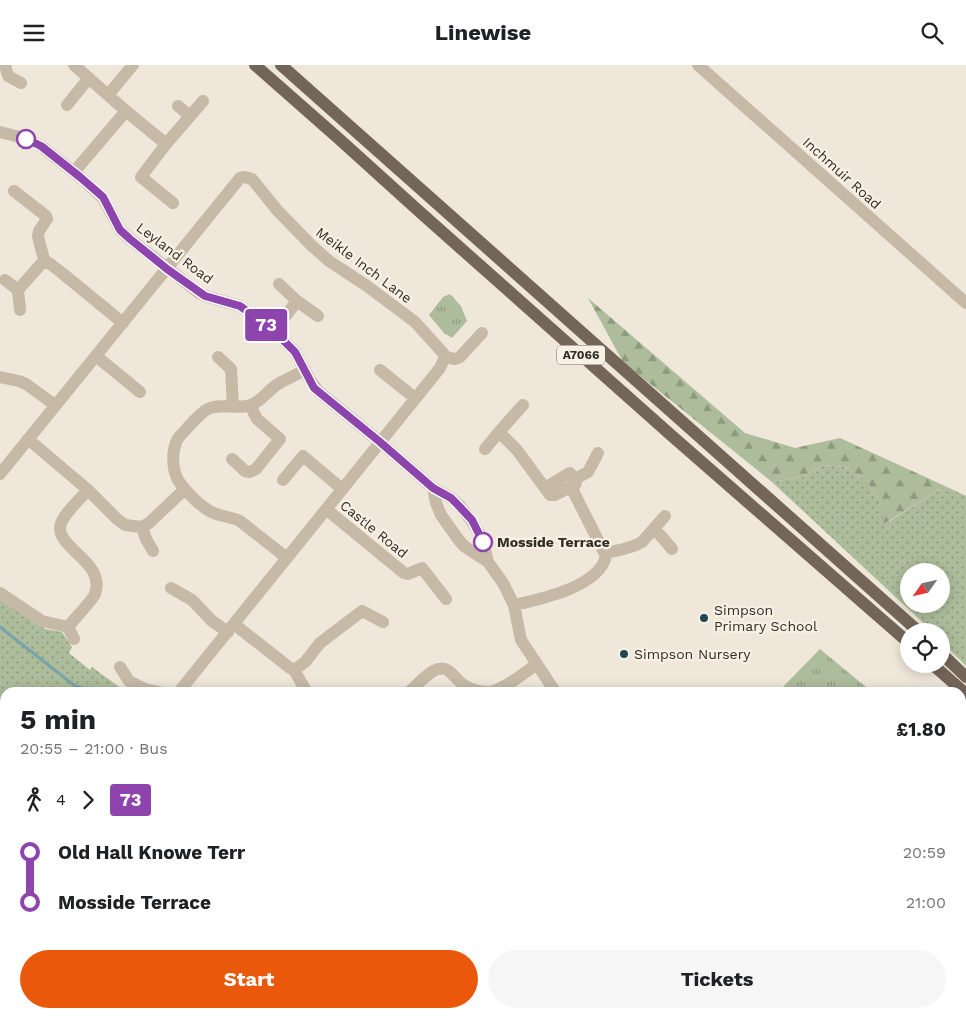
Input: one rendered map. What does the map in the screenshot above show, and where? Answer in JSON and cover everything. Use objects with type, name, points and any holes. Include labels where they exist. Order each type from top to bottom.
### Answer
[{"type":"main road","name":"A7066","points":[[255,65],[900,635]]},
{"type":"main road","name":"A7066","points":[[281,65],[909,623]]},
{"type":"main road","points":[[950,662],[966,677]]},
{"type":"main road","points":[[942,673],[958,687]]},
{"type":"street","points":[[5,65],[8,76],[22,83]]},
{"type":"street","points":[[74,65],[166,144]]},
{"type":"street","points":[[108,95],[132,65]]},
{"type":"street","name":"Inchmuir Road","points":[[698,65],[966,303]]},
{"type":"street","points":[[67,105],[89,79]]},
{"type":"street","points":[[173,203],[140,177],[203,101]]},
{"type":"street","points":[[178,106],[190,116]]},
{"type":"street","points":[[74,172],[126,111]]},
{"type":"street","name":"Leyland Road","points":[[0,132],[33,141],[41,146],[103,197],[120,230],[167,269],[205,296],[240,306],[274,331],[295,352],[314,388],[433,488],[451,498],[472,520],[482,539],[488,562]]},
{"type":"street","name":"Meikle Inch Lane","points":[[167,269],[240,178],[252,179],[277,210],[311,245],[329,261],[367,286],[415,322],[445,357]]},
{"type":"street","points":[[14,191],[46,215],[47,219],[39,231],[38,237],[45,263]]},
{"type":"street","points":[[18,290],[42,264],[48,263],[123,323]]},
{"type":"street","points":[[0,474],[167,269]]},
{"type":"street","points":[[5,280],[18,290],[20,310]]},
{"type":"street","points":[[279,284],[297,301],[318,316]]},
{"type":"street","points":[[274,331],[297,301]]},
{"type":"street","points":[[380,442],[440,368],[445,357],[455,359],[460,357],[482,333]]},
{"type":"street","points":[[96,355],[140,392]]},
{"type":"street","points":[[218,357],[231,369],[233,407]]},
{"type":"street","points":[[287,558],[240,521],[219,516],[208,511],[198,503],[177,478],[173,463],[174,451],[177,440],[206,410],[215,407],[250,405],[260,400],[276,385],[305,370]]},
{"type":"street","points":[[380,370],[415,398]]},
{"type":"street","points":[[0,377],[26,384],[55,405]]},
{"type":"street","points":[[232,459],[250,473],[256,469],[280,439],[257,419],[250,405]]},
{"type":"street","points":[[485,449],[523,405]]},
{"type":"street","points":[[499,432],[517,450],[550,495],[553,496],[593,473],[598,453]]},
{"type":"street","points":[[28,439],[126,525],[142,527],[150,523],[185,489]]},
{"type":"street","name":"Castle Road","points":[[183,687],[380,442]]},
{"type":"street","name":"Castle Road","points":[[283,479],[303,456],[342,489]]},
{"type":"street","points":[[514,605],[544,598],[587,579],[601,567],[605,559],[605,553],[573,483]]},
{"type":"street","name":"Leyland Road","points":[[433,488],[441,515],[458,539],[464,546],[488,562],[503,583],[514,605],[521,640],[552,687]]},
{"type":"street","points":[[68,627],[95,595],[97,587],[92,569],[66,543],[60,528],[65,517],[88,490]]},
{"type":"street","name":"Castle Road","points":[[326,509],[404,573],[408,574],[422,568],[446,599]]},
{"type":"street","points":[[605,553],[632,547],[642,542],[665,516]]},
{"type":"street","points":[[142,527],[153,551]]},
{"type":"street","points":[[654,529],[672,549]]},
{"type":"street","points":[[171,588],[192,600],[212,621],[231,628],[294,670],[304,687]]},
{"type":"street","points":[[0,593],[42,621],[68,627]]},
{"type":"street","points":[[294,670],[305,662],[320,643],[362,611],[383,622]]},
{"type":"street","points":[[68,627],[74,639]]},
{"type":"street","points":[[503,687],[537,664]]},
{"type":"street","points":[[120,667],[129,681],[141,687]]},
{"type":"street","points":[[415,687],[436,669],[445,668],[468,687]]},
{"type":"green space","points":[[450,294],[461,306],[467,321],[452,338],[444,333],[429,315],[443,297]]},
{"type":"green space","points":[[588,298],[745,433],[795,448],[840,438],[945,486],[884,524],[880,502],[865,479],[845,467],[823,465],[802,477],[772,482],[623,362]]},
{"type":"green space","points":[[823,465],[845,467],[865,479],[880,502],[885,524],[945,486],[966,496],[966,666],[950,650],[950,623],[923,623],[913,613],[950,613],[950,563],[900,563],[900,601],[772,482],[802,477]]},
{"type":"green space","points":[[0,599],[45,629],[62,632],[72,647],[69,653],[90,670],[92,667],[119,687],[0,687]]},
{"type":"green space","points":[[820,649],[866,687],[783,687]]},
{"type":"waterway","points":[[0,627],[75,686],[79,687]]},
{"type":"bus line","name":"73","points":[[26,139],[41,146],[103,197],[120,230],[167,269],[205,296],[240,306],[275,332],[295,352],[314,388],[433,488],[451,498],[472,520],[483,542]]},
{"type":"place","name":"Mosside Terrace","points":[[483,542]]},
{"type":"place","name":"Simpson Primary School","points":[[704,618]]},
{"type":"place","name":"Simpson Nursery","points":[[624,654]]}]
